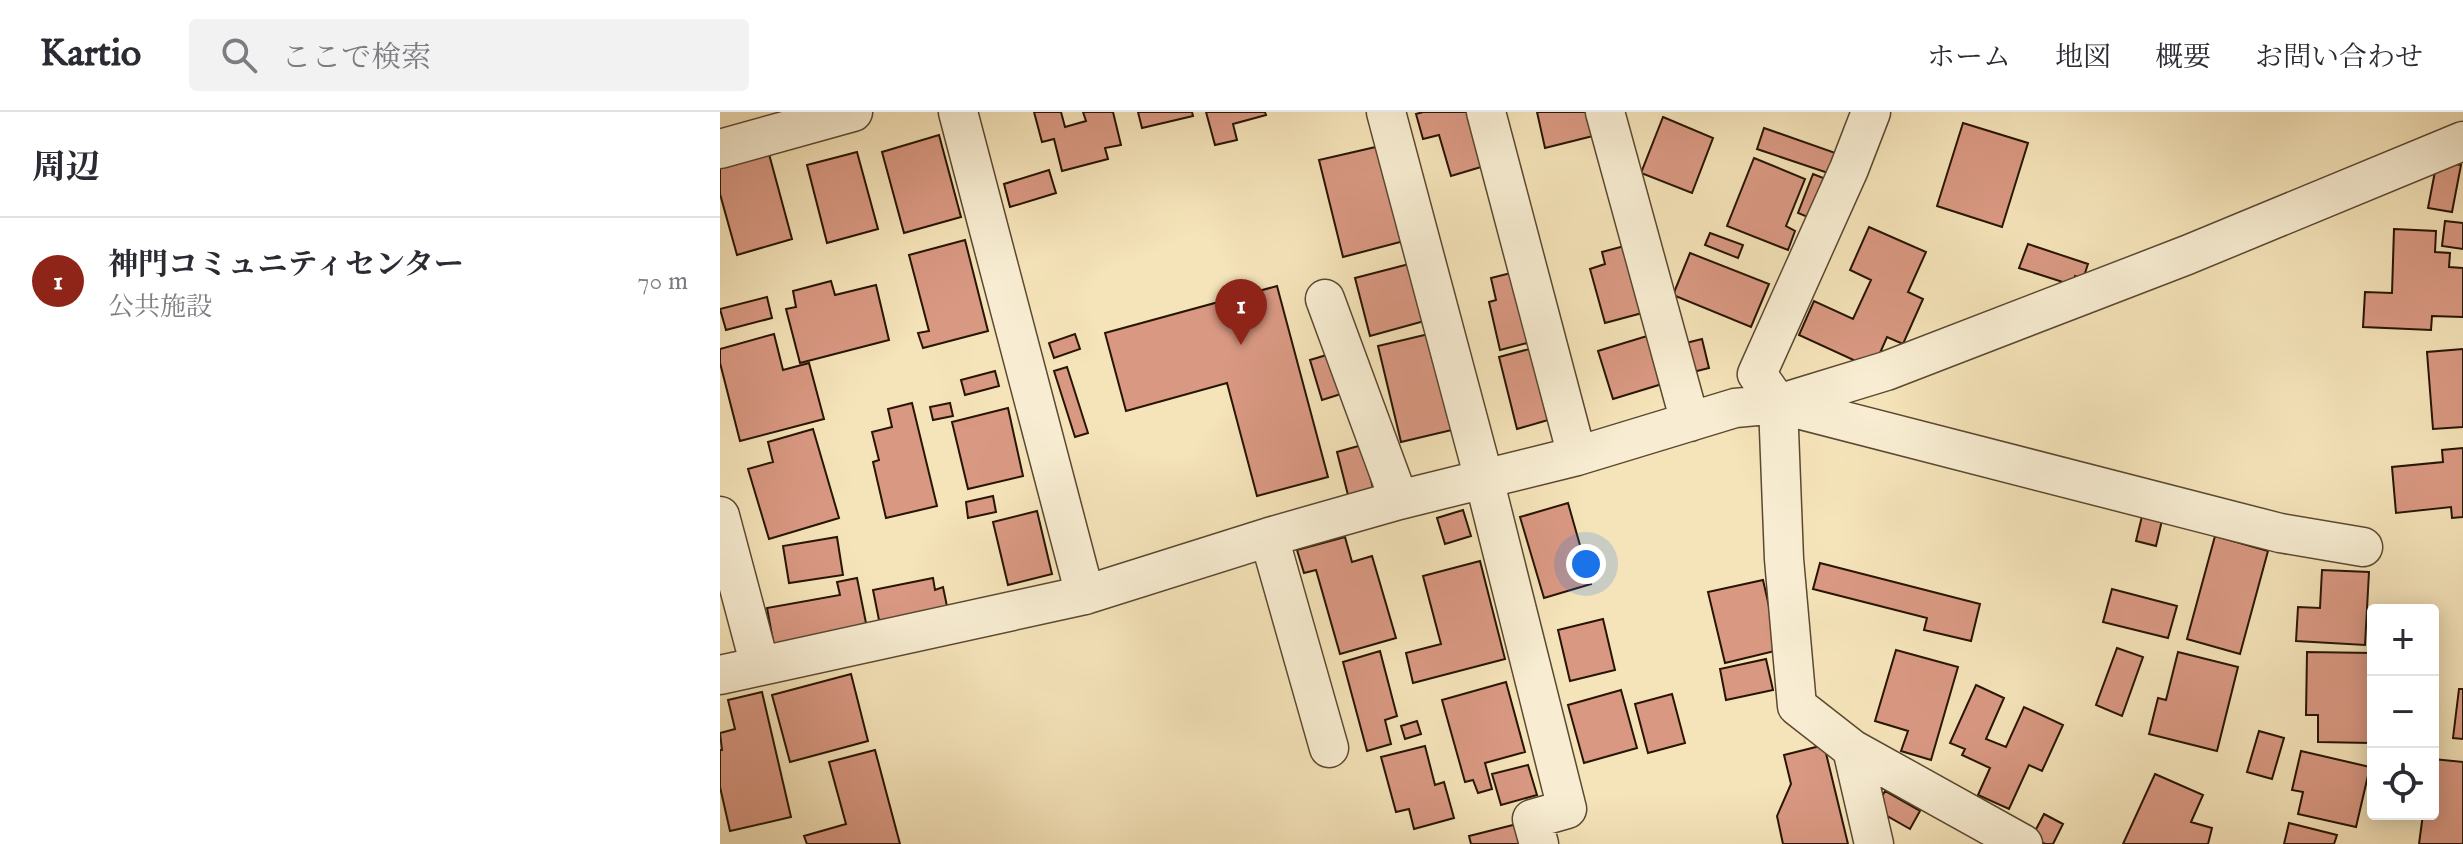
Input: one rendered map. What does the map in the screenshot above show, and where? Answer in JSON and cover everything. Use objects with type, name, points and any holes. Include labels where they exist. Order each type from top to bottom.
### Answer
[{"type":"street","points":[[720,149],[853,112]]},
{"type":"street","points":[[958,112],[1085,595]]},
{"type":"street","points":[[1386,112],[1484,479],[1567,809],[1532,819],[1539,844]]},
{"type":"street","points":[[1486,112],[1577,456]]},
{"type":"street","points":[[1605,112],[1690,422]]},
{"type":"street","points":[[1871,112],[1843,183],[1757,374],[1778,404],[1784,559],[1797,706],[1852,749],[2023,844]]},
{"type":"street","points":[[720,675],[1085,595],[1399,500],[1577,456],[1735,408],[1778,404],[1900,365],[2187,255],[2463,141]]},
{"type":"street","points":[[1325,299],[1399,500]]},
{"type":"street","points":[[1778,404],[2280,533],[2363,547]]},
{"type":"street","points":[[720,516],[760,666]]},
{"type":"street","points":[[1269,537],[1329,748]]},
{"type":"street","points":[[1852,749],[1874,844]]},
{"type":"building","points":[[1034,112],[1061,112],[1065,127],[1086,121],[1083,112],[1113,112],[1121,145],[1105,148],[1108,159],[1062,171],[1054,139],[1042,142]]},
{"type":"building","points":[[1138,112],[1192,112],[1193,116],[1142,128]]},
{"type":"building","points":[[1206,112],[1265,112],[1266,115],[1233,124],[1237,140],[1215,145]]},
{"type":"building","points":[[1476,112],[1491,164],[1451,176],[1439,135],[1423,139],[1416,114]]},
{"type":"building","points":[[1537,112],[1587,112],[1593,136],[1545,148]]},
{"type":"building","points":[[1663,117],[1713,138],[1692,193],[1641,173]]},
{"type":"building","points":[[1963,123],[2028,143],[2002,227],[1937,206]]},
{"type":"building","points":[[1764,128],[1844,156],[1837,176],[1757,149]]},
{"type":"building","points":[[939,135],[961,217],[904,233],[882,152]]},
{"type":"building","points":[[1380,146],[1404,241],[1343,257],[1319,160]]},
{"type":"building","points":[[857,152],[878,229],[827,243],[807,165]]},
{"type":"building","points":[[769,154],[792,239],[737,255],[720,194],[720,168]]},
{"type":"building","points":[[1754,158],[1805,179],[1786,226],[1795,231],[1788,250],[1727,226]]},
{"type":"building","points":[[2437,161],[2461,165],[2452,212],[2428,208]]},
{"type":"building","points":[[1049,170],[1056,193],[1010,207],[1004,184]]},
{"type":"building","points":[[1813,174],[1831,181],[1815,220],[1798,213]]},
{"type":"building","points":[[2445,221],[2463,223],[2463,249],[2442,246]]},
{"type":"building","points":[[1869,227],[1926,252],[1908,292],[1923,299],[1903,344],[1887,337],[1873,369],[1799,335],[1814,301],[1853,319],[1871,280],[1850,270]]},
{"type":"building","points":[[2394,229],[2436,231],[2435,252],[2450,253],[2449,267],[2463,268],[2463,317],[2432,316],[2431,330],[2363,327],[2365,292],[2392,293]]},
{"type":"building","points":[[1710,233],[1743,245],[1738,258],[1705,245]]},
{"type":"building","points":[[965,240],[988,331],[923,348],[918,333],[929,331],[909,255]]},
{"type":"building","points":[[2028,244],[2088,264],[2083,279],[2075,276],[2072,285],[2019,268]]},
{"type":"building","points":[[1628,245],[1646,312],[1605,323],[1590,269],[1605,264],[1602,252]]},
{"type":"building","points":[[1690,253],[1769,284],[1751,327],[1673,295]]},
{"type":"building","points":[[1413,263],[1428,320],[1370,336],[1355,278]]},
{"type":"building","points":[[1523,270],[1539,340],[1500,350],[1489,302],[1496,300],[1491,278]]},
{"type":"building","points":[[831,281],[835,295],[876,285],[889,340],[800,363],[786,309],[796,307],[793,291]]},
{"type":"building","points":[[1277,286],[1328,477],[1257,496],[1227,383],[1126,411],[1105,333]]},
{"type":"building","points":[[767,297],[772,318],[726,330],[720,309]]},
{"type":"building","points":[[1433,333],[1456,429],[1401,442],[1378,346]]},
{"type":"building","points":[[774,334],[783,370],[809,363],[824,419],[740,441],[720,363],[720,349]]},
{"type":"building","points":[[1075,334],[1080,349],[1054,358],[1049,343]]},
{"type":"building","points":[[1647,336],[1662,384],[1613,399],[1598,351]]},
{"type":"building","points":[[1702,339],[1709,368],[1689,373],[1682,344]]},
{"type":"building","points":[[1537,347],[1555,418],[1517,429],[1499,357]]},
{"type":"building","points":[[2463,349],[2463,427],[2433,429],[2427,352]]},
{"type":"building","points":[[1333,353],[1344,393],[1322,400],[1310,360]]},
{"type":"building","points":[[1067,367],[1088,433],[1075,437],[1054,371]]},
{"type":"building","points":[[995,371],[999,386],[965,395],[961,380]]},
{"type":"building","points":[[912,403],[937,506],[886,518],[873,462],[879,460],[872,432],[892,427],[888,409]]},
{"type":"building","points":[[950,403],[953,416],[933,420],[930,407]]},
{"type":"building","points":[[1008,408],[1023,476],[968,489],[952,422]]},
{"type":"building","points":[[813,429],[839,518],[769,539],[748,469],[773,462],[768,442]]},
{"type":"building","points":[[1362,445],[1373,488],[1348,495],[1337,452]]},
{"type":"building","points":[[2463,448],[2463,517],[2452,518],[2451,507],[2396,513],[2392,467],[2443,462],[2442,450]]},
{"type":"building","points":[[993,496],[996,512],[968,518],[966,502]]},
{"type":"building","points":[[1568,503],[1591,584],[1544,598],[1520,517]]},
{"type":"building","points":[[1463,510],[1471,536],[1445,544],[1437,518]]},
{"type":"building","points":[[1037,511],[1052,574],[1008,585],[993,522]]},
{"type":"building","points":[[2143,512],[2163,516],[2156,546],[2136,541]]},
{"type":"building","points":[[2215,536],[2268,551],[2240,654],[2187,639]]},
{"type":"building","points":[[837,537],[843,575],[789,583],[783,546]]},
{"type":"building","points":[[1345,537],[1352,562],[1372,556],[1396,638],[1340,654],[1316,570],[1304,573],[1297,550]]},
{"type":"building","points":[[1480,561],[1505,659],[1413,683],[1406,653],[1441,644],[1423,576]]},
{"type":"building","points":[[1820,563],[1980,604],[1971,641],[1924,630],[1927,618],[1813,589]]},
{"type":"building","points":[[2322,570],[2369,572],[2365,645],[2296,641],[2298,607],[2320,608]]},
{"type":"building","points":[[857,578],[867,628],[774,646],[767,608],[840,595],[837,582]]},
{"type":"building","points":[[933,578],[935,590],[943,587],[948,611],[880,625],[873,590]]},
{"type":"building","points":[[1763,580],[1779,650],[1725,663],[1708,592]]},
{"type":"building","points":[[2112,589],[2177,606],[2168,638],[2103,622]]},
{"type":"building","points":[[1603,619],[1615,670],[1570,681],[1558,630]]},
{"type":"building","points":[[2117,648],[2143,657],[2122,716],[2096,705]]},
{"type":"building","points":[[1896,650],[1958,667],[1931,760],[1901,751],[1908,731],[1875,721]]},
{"type":"building","points":[[1380,651],[1397,716],[1385,720],[1391,744],[1367,751],[1343,662]]},
{"type":"building","points":[[2178,652],[2238,667],[2217,751],[2149,734],[2158,698],[2166,700]]},
{"type":"building","points":[[2307,652],[2367,653],[2367,743],[2318,742],[2318,715],[2306,715]]},
{"type":"building","points":[[1766,659],[1773,690],[1726,700],[1720,669]]},
{"type":"building","points":[[851,674],[868,741],[790,762],[772,695]]},
{"type":"building","points":[[1506,682],[1525,752],[1485,763],[1492,789],[1478,793],[1473,780],[1465,782],[1442,700]]},
{"type":"building","points":[[1976,685],[2004,698],[1986,739],[2006,747],[2024,707],[2063,725],[2042,771],[2029,765],[2009,809],[1978,795],[1990,768],[1962,755],[1965,749],[1950,743]]},
{"type":"building","points":[[2459,689],[2463,689],[2463,739],[2453,738]]},
{"type":"building","points":[[1621,690],[1637,748],[1584,763],[1568,705]]},
{"type":"building","points":[[762,692],[791,817],[730,831],[720,787],[720,733],[735,729],[728,700]]},
{"type":"building","points":[[1672,694],[1685,743],[1648,753],[1635,704]]},
{"type":"building","points":[[1417,721],[1421,734],[1405,739],[1401,726]]},
{"type":"building","points":[[2259,731],[2284,738],[2272,779],[2247,772]]},
{"type":"building","points":[[1824,745],[1848,844],[1783,844],[1777,816],[1791,784],[1784,755]]},
{"type":"building","points":[[1425,746],[1435,785],[1444,782],[1454,818],[1414,829],[1409,809],[1396,812],[1381,757]]},
{"type":"building","points":[[875,750],[900,844],[807,844],[804,836],[846,824],[829,762]]},
{"type":"building","points":[[2301,751],[2367,766],[2367,780],[2356,827],[2298,814],[2303,792],[2292,790]]},
{"type":"building","points":[[2439,760],[2463,762],[2463,844],[2419,844],[2422,820],[2439,820]]},
{"type":"building","points":[[1528,765],[1537,795],[1501,805],[1492,774]]},
{"type":"building","points":[[2155,774],[2203,795],[2191,822],[2212,828],[2208,844],[2123,844]]},
{"type":"building","points":[[1885,791],[1920,811],[1910,829],[1875,809]]},
{"type":"building","points":[[2044,814],[2063,824],[2053,844],[2045,844],[2032,837]]},
{"type":"building","points":[[2289,823],[2337,835],[2334,844],[2284,844]]},
{"type":"building","points":[[1517,824],[1522,844],[1471,844],[1469,836]]},
{"type":"place","name":"神門コミュニティセンター","points":[[1241,345]]}]
